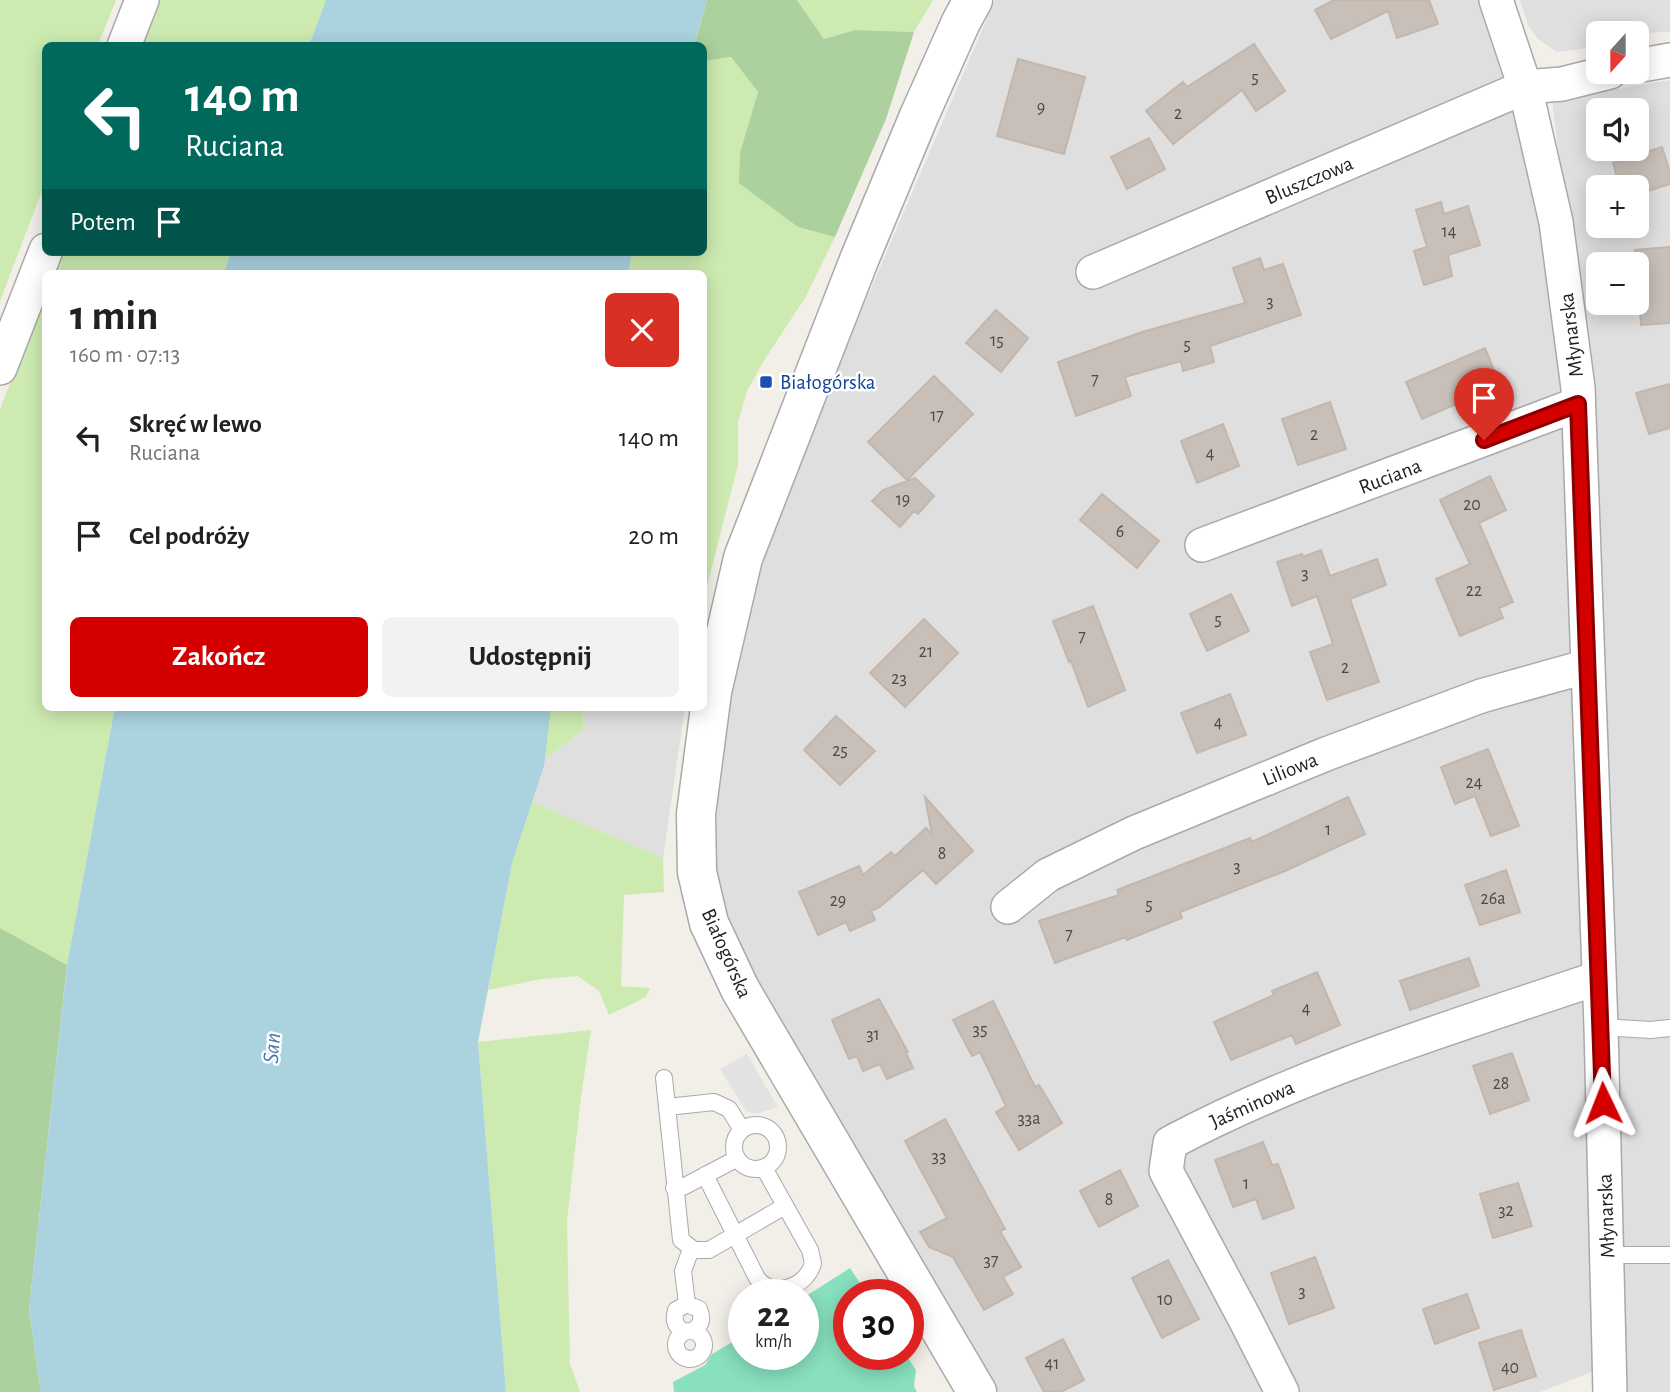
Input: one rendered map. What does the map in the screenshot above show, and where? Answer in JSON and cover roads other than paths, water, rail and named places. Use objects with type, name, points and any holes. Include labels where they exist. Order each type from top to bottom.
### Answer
[{"type":"street","points":[[126,42],[142,0]]},
{"type":"street","name":"Białogórska","points":[[973,0],[919,116],[859,260],[743,558],[712,692],[696,814],[697,872],[709,923],[740,989],[977,1392]]},
{"type":"street","name":"Młynarska","points":[[1496,0],[1525,87],[1556,222],[1578,404],[1601,1027],[1607,1255],[1606,1391]]},
{"type":"street","points":[[1649,64],[1670,60]]},
{"type":"street","name":"Bluszczowa","points":[[1093,272],[1525,87],[1562,84],[1586,78]]},
{"type":"street","points":[[0,368],[44,256]]},
{"type":"street","name":"Ruciana","points":[[1202,545],[1578,404]]},
{"type":"street","name":"Liliowa","points":[[1008,907],[1048,875],[1147,828],[1326,754],[1481,696],[1588,666]]},
{"type":"street","name":"Jaśminowa","points":[[1282,1392],[1166,1171],[1170,1143],[1216,1119],[1345,1063],[1598,978]]},
{"type":"lane","points":[[1601,1027],[1651,1030],[1670,1028]]},
{"type":"lane","points":[[664,1078],[681,1240],[691,1249],[709,1250],[785,1206]]},
{"type":"lane","points":[[667,1107],[714,1102],[729,1109],[742,1130]]},
{"type":"lane","points":[[750,1125],[770,1130],[779,1147],[771,1165],[752,1170],[743,1166],[736,1158],[734,1143],[742,1130],[750,1125]]},
{"type":"lane","points":[[674,1188],[683,1187],[736,1158]]},
{"type":"lane","points":[[705,1175],[761,1283],[770,1289],[782,1291],[805,1278],[813,1263],[810,1250],[764,1168]]},
{"type":"lane","points":[[689,1332],[700,1326],[702,1317],[699,1309],[687,1304],[683,1271],[691,1249]]},
{"type":"lane","points":[[1607,1255],[1670,1255]]},
{"type":"water","points":[[326,0],[707,0],[695,42],[310,42]]},
{"type":"water","points":[[230,256],[631,256],[629,270],[225,270]]},
{"type":"water","name":"San","points":[[114,711],[551,711],[544,766],[512,863],[478,1042],[506,1392],[41,1392],[29,1309],[67,965]]},
{"type":"place","name":"Białogórska","points":[[766,382]]}]
